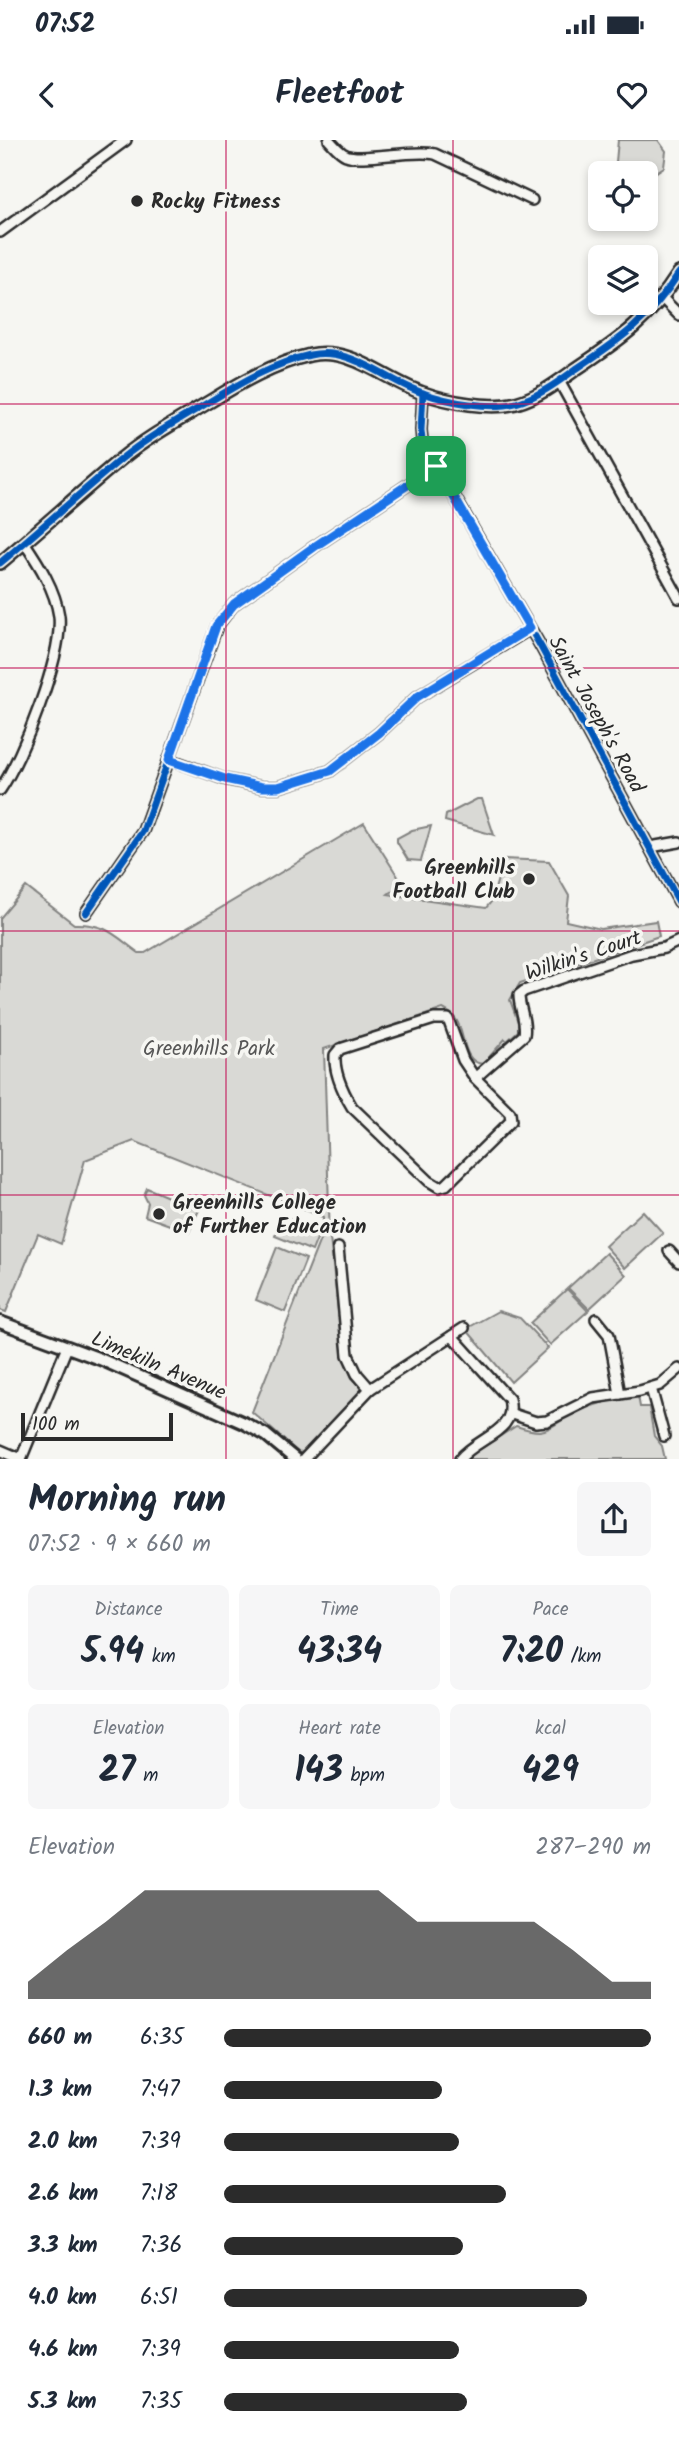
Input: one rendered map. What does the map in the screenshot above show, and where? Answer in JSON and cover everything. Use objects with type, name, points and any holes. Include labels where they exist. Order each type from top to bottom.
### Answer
[{"type":"street","points":[[0,232],[126,140]]},
{"type":"street","points":[[328,140],[346,155],[357,157],[421,151],[435,154],[532,200]]},
{"type":"street","points":[[0,562],[122,458],[224,393],[278,366],[312,354],[337,356],[362,362],[423,393],[475,404],[498,406],[517,402],[559,382],[627,335],[663,299],[679,273]]},
{"type":"street","points":[[663,299],[679,315]]},
{"type":"street","points":[[559,382],[679,598]]},
{"type":"street","name":"Saint Joseph's Road","points":[[423,393],[422,440],[530,628],[679,902]]},
{"type":"street","points":[[86,914],[143,831],[216,626],[234,604],[436,466]]},
{"type":"street","points":[[0,790],[11,774],[29,735],[55,653],[58,635],[59,617],[54,596],[24,542]]},
{"type":"street","points":[[169,760],[225,779],[262,787],[278,787],[330,771],[379,733],[417,697],[530,628]]},
{"type":"street","points":[[650,847],[679,842]]},
{"type":"street","name":"Wilkin's Court","points":[[475,1078],[524,1035],[526,1026],[519,995],[524,991],[679,941]]},
{"type":"street","points":[[445,1018],[452,1024],[463,1060],[475,1078],[510,1114],[511,1121],[446,1185],[439,1187],[352,1107],[345,1096],[334,1063],[335,1055],[340,1049],[434,1019],[445,1018]]},
{"type":"street","points":[[338,1248],[348,1355],[357,1374],[370,1389]]},
{"type":"street","points":[[669,1251],[679,1262]]},
{"type":"street","points":[[596,1319],[609,1335],[620,1394]]},
{"type":"street","name":"Limekiln Avenue","points":[[0,1322],[100,1359],[251,1426],[295,1459]]},
{"type":"street","points":[[304,1459],[370,1389],[464,1328]]},
{"type":"street","points":[[452,1336],[509,1399],[512,1414],[505,1425],[465,1452],[460,1459]]},
{"type":"street","points":[[0,1450],[21,1459],[67,1347]]},
{"type":"street","points":[[512,1414],[536,1422],[547,1421],[593,1398],[660,1385],[679,1369]]},
{"type":"street","points":[[651,1388],[664,1436]]},
{"type":"green space","points":[[618,140],[658,140],[666,151],[664,167],[658,171],[658,161],[616,161]]},
{"type":"green space","points":[[482,799],[494,835],[445,821],[446,815]]},
{"type":"green space","name":"Greenhills Park","points":[[364,823],[402,883],[388,894],[486,908],[491,902],[504,859],[549,861],[569,896],[566,921],[601,929],[656,921],[659,936],[520,983],[510,1000],[518,1022],[518,1031],[507,1041],[505,1039],[483,1064],[476,1062],[468,1054],[457,1021],[443,1009],[324,1049],[330,1238],[343,1356],[352,1378],[363,1389],[303,1452],[299,1453],[252,1412],[323,1232],[323,1217],[134,1141],[85,1160],[61,1244],[38,1234],[6,1312],[0,1310],[0,918],[26,887],[74,924],[102,928],[139,953],[145,953]]},
{"type":"green space","points":[[431,826],[421,861],[408,860],[397,838],[412,830]]},
{"type":"green space","points":[[147,1188],[199,1210],[189,1232],[145,1216],[148,1203],[144,1195]]},
{"type":"green space","points":[[643,1211],[663,1233],[625,1268],[605,1246]]},
{"type":"green space","points":[[283,1216],[320,1231],[312,1251],[275,1236]]},
{"type":"green space","points":[[277,1247],[306,1259],[285,1312],[256,1300]]},
{"type":"green space","points":[[606,1253],[626,1275],[589,1309],[568,1288]]},
{"type":"green space","points":[[567,1289],[588,1311],[550,1345],[530,1323]]},
{"type":"green space","points":[[498,1311],[520,1318],[548,1348],[511,1382],[466,1329]]},
{"type":"green space","points":[[638,1396],[640,1407],[649,1407],[654,1436],[662,1446],[665,1459],[465,1459],[516,1426],[534,1431],[545,1430],[570,1415],[595,1405]]},
{"type":"cycle path","points":[[0,563],[131,451],[270,368],[310,355],[340,355],[368,366],[409,388],[433,396],[482,405],[516,403],[548,389],[620,338],[657,304],[679,273]]},
{"type":"cycle path","points":[[423,393],[422,440],[541,647],[679,902]]},
{"type":"cycle path","points":[[86,913],[143,831],[217,626],[234,604],[436,466]]},
{"type":"place","name":"Rocky Fitness","points":[[137,201]]},
{"type":"place","name":"Greenhills Football Club","points":[[529,879]]},
{"type":"place","name":"Greenhills College of Further Education","points":[[159,1214]]},
{"type":"route","points":[[436,466],[530,628],[417,697],[379,733],[330,771],[278,787],[262,787],[225,779],[169,760],[216,626],[234,604],[436,466]]}]
